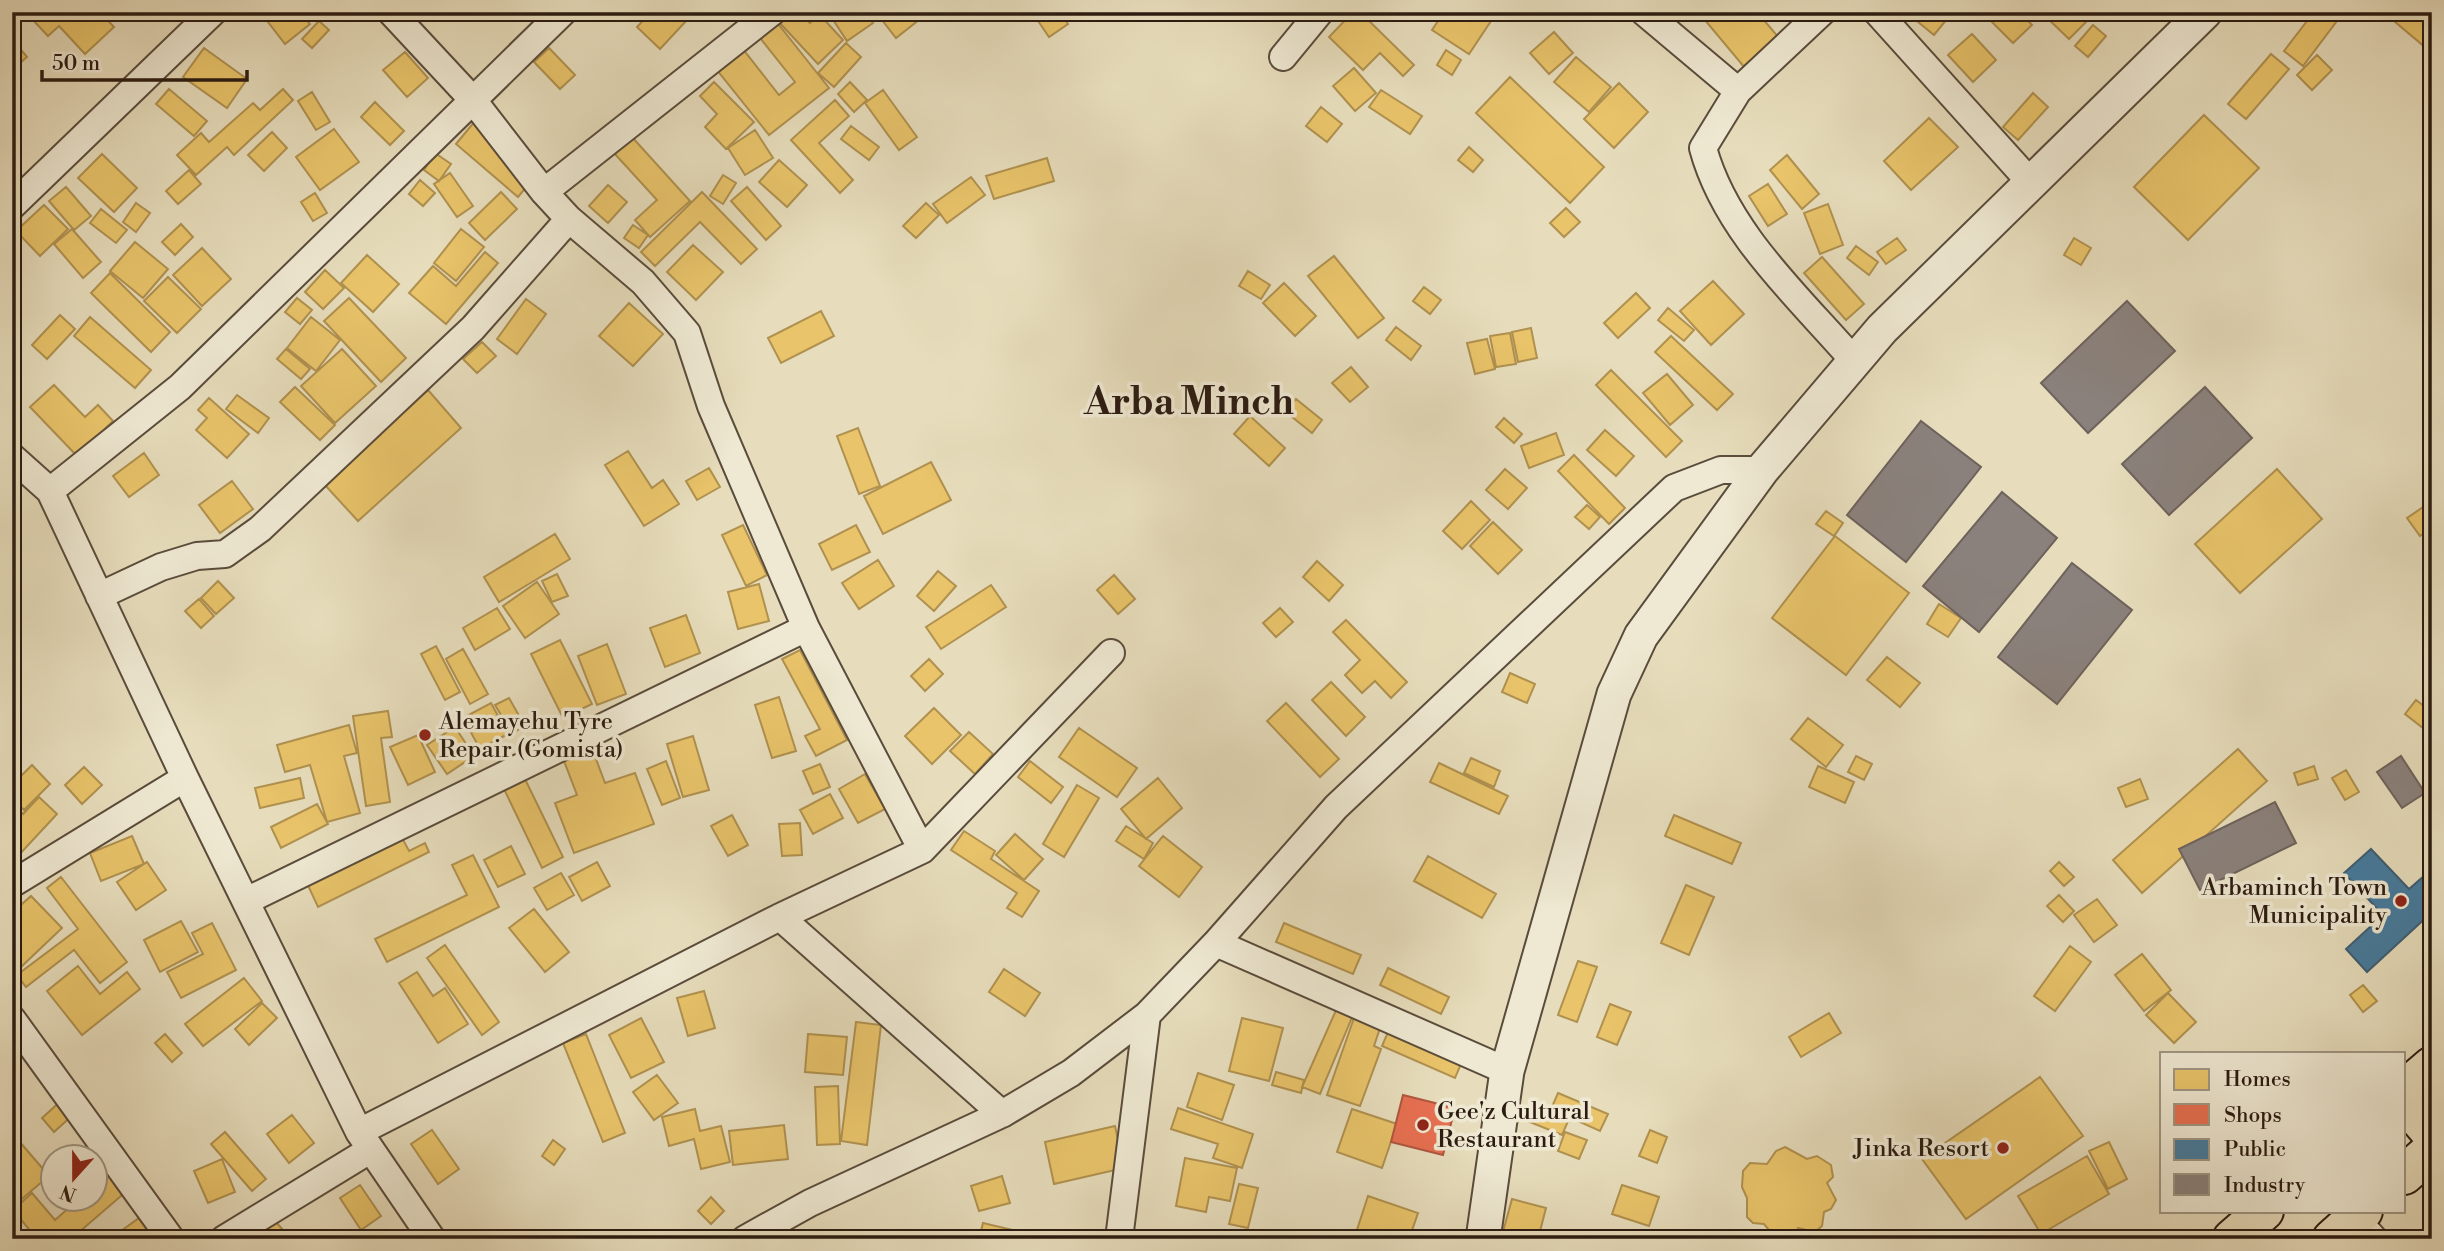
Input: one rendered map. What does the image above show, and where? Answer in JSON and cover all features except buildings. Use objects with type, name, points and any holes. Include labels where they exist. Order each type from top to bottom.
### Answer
[{"type":"highway","points":[[2406,1088],[2432,1066]]},
{"type":"highway","points":[[2406,1103],[2432,1134]]},
{"type":"highway","points":[[2406,1173],[2432,1150]]},
{"type":"highway","points":[[2232,1239],[2263,1212]]},
{"type":"street","points":[[12,206],[213,12]]},
{"type":"street","points":[[391,12],[472,99],[544,192],[569,219],[643,282],[687,334],[711,406],[806,628],[922,850]]},
{"type":"street","points":[[50,491],[180,387],[564,12]]},
{"type":"street","points":[[544,192],[772,12]]},
{"type":"street","points":[[1283,57],[1320,12]]},
{"type":"street","points":[[1644,12],[1738,91]]},
{"type":"street","points":[[1822,12],[1738,91],[1703,148],[1710,172],[1742,231],[1855,362]]},
{"type":"street","points":[[1877,12],[2032,184]]},
{"type":"street","points":[[1483,1239],[1507,1071],[1614,694],[1641,636],[1762,470],[1882,329],[2205,12]]},
{"type":"street","points":[[99,596],[161,567],[197,556],[225,554],[260,529],[473,328],[569,219]]},
{"type":"street","points":[[12,457],[50,491],[185,778],[364,1141],[432,1239]]},
{"type":"street","points":[[745,1239],[810,1203],[1002,1114],[1071,1073],[1147,1015],[1216,943],[1336,807],[1674,488],[1721,470],[1762,470]]},
{"type":"street","points":[[246,901],[806,628]]},
{"type":"street","points":[[224,1239],[364,1141],[780,917],[922,850],[1111,653]]},
{"type":"street","points":[[12,884],[185,778]]},
{"type":"street","points":[[780,917],[1002,1114]]},
{"type":"street","points":[[1216,943],[1507,1071]]},
{"type":"street","points":[[1119,1239],[1147,1015]]},
{"type":"street","points":[[12,1019],[172,1239]]},
{"type":"place","name":"Alemayehu Tyre Repair (Gomista)","points":[[425,735]]},
{"type":"place","name":"Arbaminch Town Municipality","points":[[2401,901]]},
{"type":"place","name":"Gee'z Cultural Restaurant","points":[[1423,1125]]},
{"type":"place","name":"Jinka Resort","points":[[2003,1148]]},
{"type":"district","name":"Arba Minch","points":[[1189,401]]}]
